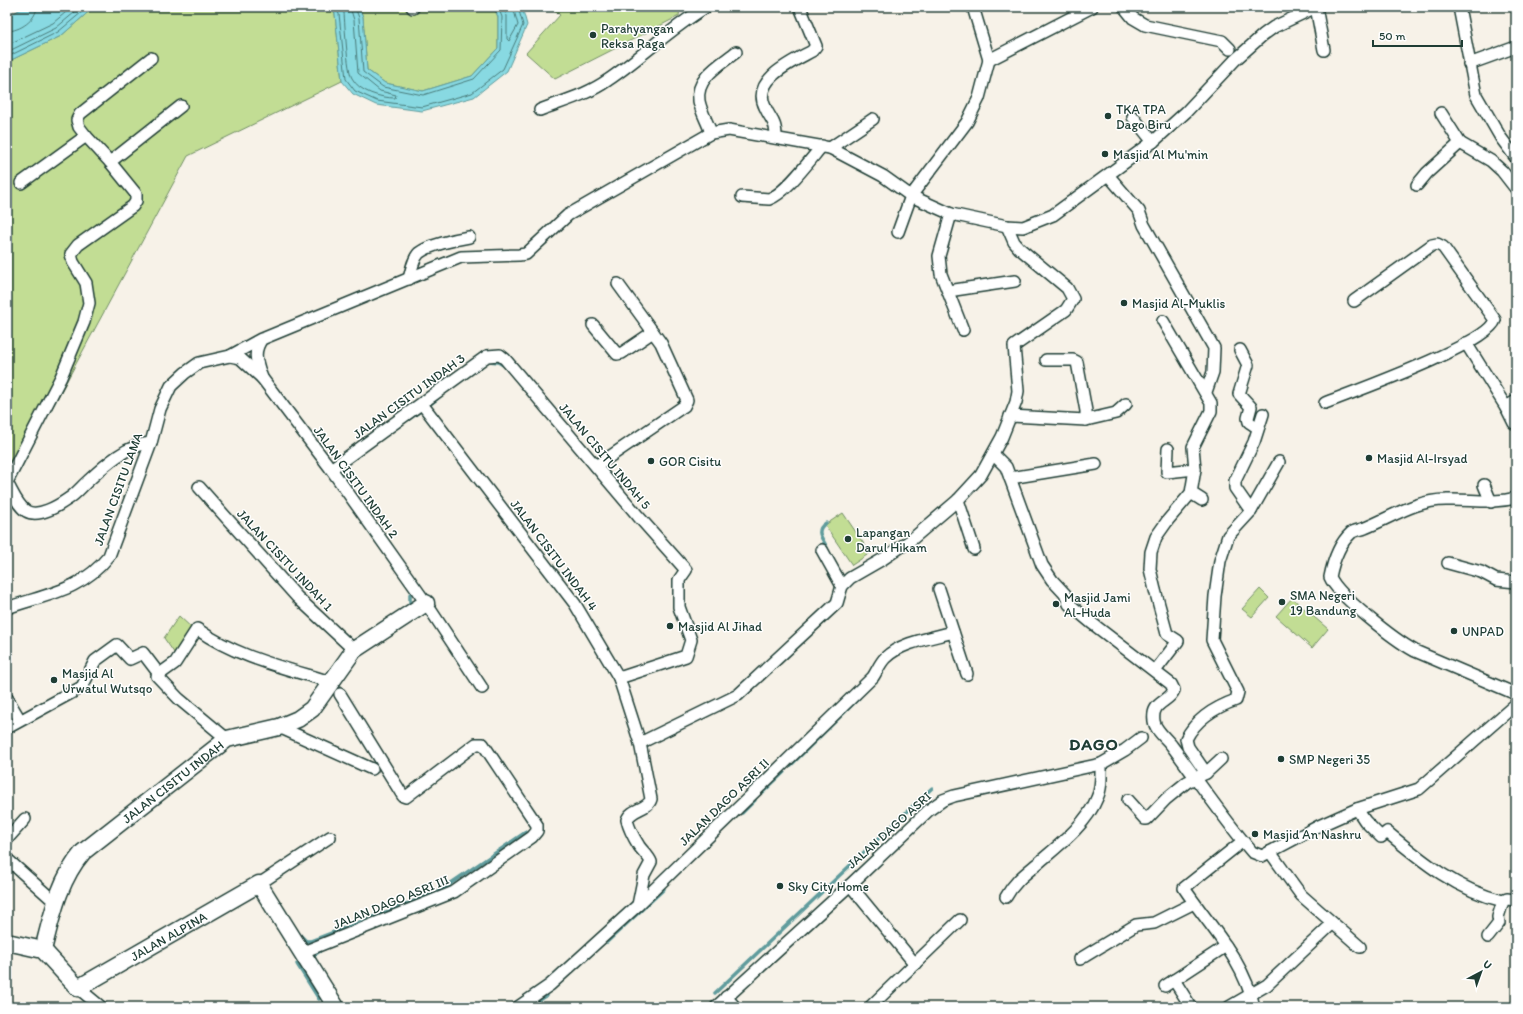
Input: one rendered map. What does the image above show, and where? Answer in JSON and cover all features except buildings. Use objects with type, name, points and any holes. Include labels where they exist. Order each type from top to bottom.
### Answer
[{"type":"street","points":[[540,110],[587,92],[607,81],[680,24],[706,7]]},
{"type":"street","points":[[776,138],[776,125],[764,107],[762,97],[764,89],[776,71],[812,51],[816,46],[800,7]]},
{"type":"street","points":[[898,232],[911,196],[967,122],[978,98],[990,60],[973,7]]},
{"type":"street","points":[[990,60],[1092,7]]},
{"type":"street","points":[[1124,7],[1133,18],[1145,25],[1222,41],[1230,49]]},
{"type":"street","points":[[736,52],[707,75],[698,94],[699,103],[711,133],[729,130],[826,147],[883,176],[911,196],[951,214],[1007,226],[1023,227],[1053,215],[1153,142],[1186,112],[1235,60],[1274,27],[1316,7],[1324,50]]},
{"type":"street","points":[[1459,7],[1476,95],[1500,138],[1516,158]]},
{"type":"street","points":[[1469,64],[1516,47]]},
{"type":"street","points":[[151,58],[80,114],[77,120],[79,127],[86,136],[110,162],[136,194],[136,201],[133,206],[78,245],[71,254],[73,262],[86,283],[88,303],[84,322],[61,377],[7,482],[21,506],[32,513],[40,513],[69,499],[107,464],[127,450],[141,443],[151,443]]},
{"type":"street","points":[[110,162],[181,106]]},
{"type":"street","points":[[1441,113],[1460,143],[1491,161],[1502,170],[1516,189]]},
{"type":"street","points":[[1133,117],[1153,142]]},
{"type":"street","points":[[742,197],[773,198],[826,147],[873,119]]},
{"type":"street","name":"JALAN CISITU LAMA","points":[[7,608],[75,585],[96,571],[109,556],[151,443],[160,409],[171,386],[199,363],[230,356],[262,339],[461,257],[526,254],[568,215],[711,133]]},
{"type":"street","points":[[21,184],[86,136]]},
{"type":"street","points":[[1417,185],[1427,173],[1460,143]]},
{"type":"street","points":[[1108,175],[1139,211],[1144,225],[1214,348],[1213,372],[1206,392]]},
{"type":"street","points":[[951,214],[939,256],[941,274],[963,330]]},
{"type":"street","points":[[640,743],[738,695],[837,603],[842,586],[850,578],[883,559],[911,540],[958,500],[976,482],[993,454],[1016,402],[1018,391],[1014,346],[1066,310],[1073,299],[1067,288],[1019,248],[1014,242],[1007,226]]},
{"type":"street","points":[[409,279],[413,263],[419,253],[450,241],[469,237]]},
{"type":"street","points":[[1325,402],[1414,369],[1466,343],[1492,327],[1495,320],[1494,316],[1443,247],[1437,244],[1432,245],[1354,301]]},
{"type":"street","points":[[948,291],[1015,281]]},
{"type":"street","points":[[596,466],[686,403],[687,396],[661,343],[618,284]]},
{"type":"street","points":[[1155,671],[1178,641],[1167,634],[1150,569],[1150,552],[1156,537],[1191,493],[1195,469],[1193,447],[1211,411],[1211,403],[1206,392],[1162,321]]},
{"type":"street","points":[[593,325],[617,354],[622,353],[654,332]]},
{"type":"street","points":[[262,339],[256,346],[256,358],[262,378]]},
{"type":"street","points":[[1466,343],[1506,407],[1514,423]]},
{"type":"street","points":[[1240,350],[1248,365],[1239,394],[1251,407],[1248,418],[1249,422],[1258,428]]},
{"type":"street","name":"JALAN CISITU INDAH 3","points":[[331,469],[487,356],[500,355],[505,359]]},
{"type":"street","points":[[230,356],[240,358],[262,378]]},
{"type":"street","name":"JALAN CISITU INDAH 5","points":[[505,359],[638,516],[686,570],[679,580],[679,607],[691,640],[688,654],[672,661],[619,678]]},
{"type":"street","points":[[1046,360],[1073,360],[1077,362],[1086,411],[1086,420]]},
{"type":"street","name":"JALAN CISITU INDAH 2","points":[[262,378],[331,469],[426,603],[482,688]]},
{"type":"street","points":[[1506,407],[1516,401]]},
{"type":"street","name":"JALAN CISITU INDAH 4","points":[[422,404],[576,604],[619,678],[640,743],[651,798],[649,804],[630,814],[627,820],[635,840],[650,858],[651,862],[644,875],[638,905]]},
{"type":"street","points":[[1010,416],[1086,420],[1116,413],[1126,404]]},
{"type":"street","points":[[1251,511],[1234,485],[1263,414]]},
{"type":"street","points":[[1168,449],[1167,472],[1195,469]]},
{"type":"street","points":[[993,454],[1002,462],[1010,478],[1042,565],[1052,580],[1065,594],[1070,604],[1093,624],[1171,684],[1174,690],[1159,703],[1155,710],[1154,722],[1243,841],[1257,855],[1262,856],[1319,826],[1357,809],[1419,789],[1516,704]]},
{"type":"street","points":[[1206,773],[1188,747],[1186,739],[1189,732],[1207,714],[1236,700],[1238,692],[1212,640],[1215,596],[1220,560],[1228,536],[1251,511],[1280,462]]},
{"type":"street","points":[[1010,478],[1096,464]]},
{"type":"street","points":[[1484,485],[1492,502]]},
{"type":"street","name":"JALAN CISITU INDAH 1","points":[[199,487],[297,596],[354,650]]},
{"type":"street","points":[[1191,493],[1202,500]]},
{"type":"street","points":[[1516,498],[1492,502],[1445,500],[1411,506],[1365,528],[1352,532],[1342,544],[1330,577],[1337,588],[1404,645],[1516,694]]},
{"type":"street","points":[[958,500],[974,549]]},
{"type":"street","points":[[822,550],[842,586]]},
{"type":"street","points":[[1448,563],[1474,570],[1496,580],[1516,582]]},
{"type":"street","points":[[939,589],[968,674]]},
{"type":"street","name":"JALAN CISITU INDAH","points":[[43,950],[55,902],[66,876],[83,852],[227,739],[279,727],[312,709],[335,688],[354,650],[426,603]]},
{"type":"street","points":[[158,675],[175,663],[197,629],[224,646],[240,653],[335,688]]},
{"type":"street","name":"JALAN DAGO ASRI II","points":[[518,1007],[550,985],[638,905],[873,677],[883,660],[891,653],[906,646],[953,632]]},
{"type":"street","points":[[7,728],[82,686],[95,661],[117,645],[130,659],[143,653],[158,675],[179,699],[227,739]]},
{"type":"street","name":"JALAN DAGO ASRI III","points":[[303,952],[454,892],[537,832],[537,825],[483,744],[476,744],[406,797],[403,796],[335,688]]},
{"type":"street","points":[[7,698],[20,720]]},
{"type":"street","points":[[279,727],[372,769]]},
{"type":"street","name":"JALAN DAGO ASRI","points":[[716,1007],[850,885],[928,810],[943,800],[974,791],[1101,764],[1122,753],[1141,738]]},
{"type":"street","points":[[1128,800],[1145,819],[1166,799],[1195,778],[1206,773],[1221,759]]},
{"type":"street","points":[[1006,897],[1018,879],[1078,826],[1092,808],[1098,797],[1101,783],[1101,764]]},
{"type":"street","points":[[1357,809],[1365,821],[1381,837],[1387,832],[1403,847],[1454,882],[1481,896],[1503,901],[1507,899],[1516,900]]},
{"type":"street","points":[[7,839],[24,819]]},
{"type":"street","points":[[330,837],[259,884],[303,952],[336,1007]]},
{"type":"street","points":[[1243,841],[1184,887],[1238,963],[1251,994],[1254,1007]]},
{"type":"street","points":[[1270,852],[1301,895],[1332,924],[1360,947]]},
{"type":"street","points":[[7,859],[55,902]]},
{"type":"street","name":"JALAN ALPINA","points":[[78,988],[259,884]]},
{"type":"street","points":[[850,885],[916,964]]},
{"type":"street","points":[[1488,937],[1499,924],[1498,917],[1503,901]]},
{"type":"street","points":[[1080,959],[1136,924],[1154,923],[1194,903]]},
{"type":"street","points":[[870,1007],[960,920]]},
{"type":"street","points":[[1229,1007],[1267,985],[1332,924]]},
{"type":"street","points":[[7,942],[43,950],[78,988],[101,1007]]},
{"type":"street","points":[[1191,1007],[1169,983],[1226,946]]},
{"type":"street","points":[[726,998],[735,1007]]},
{"type":"green space","points":[[94,7],[331,7],[335,14],[342,81],[188,156],[8,490],[7,62],[61,36]]},
{"type":"green space","points":[[359,7],[494,7],[498,17],[498,48],[472,76],[423,91],[385,83],[367,70],[363,17]]},
{"type":"green space","name":"Parahyangan Reksa Raga","points":[[551,7],[680,7],[679,16],[555,79],[526,53],[560,15]]},
{"type":"green space","name":"Lapangan Darul Hikam","points":[[843,513],[870,553],[852,565],[825,525]]},
{"type":"green space","points":[[1260,589],[1269,598],[1252,617],[1242,609]]},
{"type":"green space","points":[[1292,598],[1328,629],[1312,648],[1276,616]]},
{"type":"green space","points":[[179,616],[194,630],[177,657],[164,638]]},
{"type":"water","points":[[24,7],[94,7],[61,36],[7,62],[7,17]]},
{"type":"water","points":[[331,7],[359,7],[363,17],[367,70],[385,83],[423,91],[472,76],[498,48],[498,17],[494,7],[522,7],[527,25],[507,71],[474,97],[422,111],[376,105],[353,94],[342,81],[335,14]]},
{"type":"waterway","points":[[489,361],[498,362],[503,365]]},
{"type":"waterway","points":[[427,407],[437,399]]},
{"type":"waterway","points":[[409,419],[419,412]]},
{"type":"waterway","points":[[826,523],[822,526],[820,533],[828,551]]},
{"type":"waterway","points":[[410,594],[410,606]]},
{"type":"waterway","points":[[791,765],[859,698]]},
{"type":"waterway","points":[[763,792],[784,772]]},
{"type":"waterway","points":[[715,993],[932,788]]},
{"type":"waterway","points":[[742,813],[755,800]]},
{"type":"waterway","points":[[300,935],[306,941],[311,941],[438,892],[526,832]]},
{"type":"waterway","points":[[607,942],[664,889]]},
{"type":"waterway","points":[[315,961],[314,955],[320,951]]},
{"type":"waterway","points":[[297,964],[319,999]]},
{"type":"waterway","points":[[529,1007],[546,996]]},
{"type":"place","name":"Parahyangan Reksa Raga","points":[[593,35]]},
{"type":"place","name":"TKA TPA Dago Biru","points":[[1108,116]]},
{"type":"place","name":"Masjid Al Mu'min","points":[[1105,154]]},
{"type":"place","name":"Masjid Al-Muklis","points":[[1124,303]]},
{"type":"place","name":"Masjid Al-Irsyad","points":[[1369,458]]},
{"type":"place","name":"GOR Cisitu","points":[[651,461]]},
{"type":"place","name":"Lapangan Darul Hikam","points":[[848,539]]},
{"type":"place","name":"SMA Negeri 19 Bandung","points":[[1282,602]]},
{"type":"place","name":"Masjid Jami Al-Huda","points":[[1056,604]]},
{"type":"place","name":"Masjid Al Jihad","points":[[670,626]]},
{"type":"place","name":"UNPAD","points":[[1454,631]]},
{"type":"place","name":"Masjid Al Urwatul Wutsqo","points":[[54,680]]},
{"type":"place","name":"SMP Negeri 35","points":[[1281,759]]},
{"type":"place","name":"Masjid An Nashru","points":[[1255,834]]},
{"type":"place","name":"Sky City Home","points":[[780,886]]},
{"type":"district","name":"DAGO","points":[[1094,744]]}]
